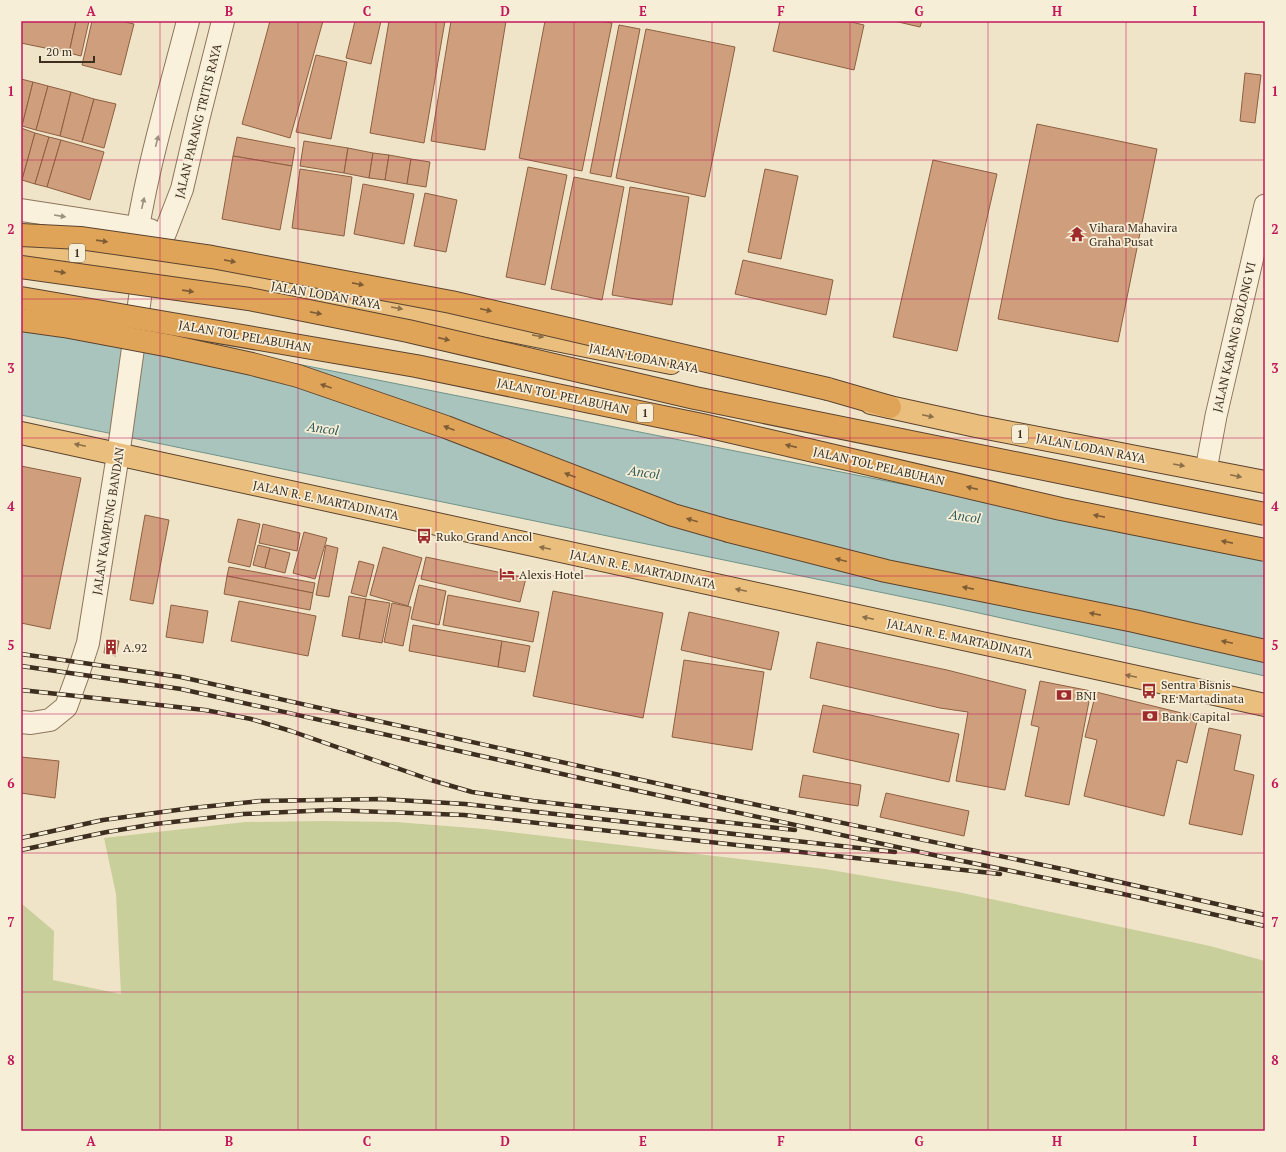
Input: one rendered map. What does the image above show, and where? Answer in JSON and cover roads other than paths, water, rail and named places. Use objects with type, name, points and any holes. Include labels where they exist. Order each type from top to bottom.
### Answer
[{"type":"highway","points":[[21,235],[80,238],[212,257],[451,302],[828,389],[890,407]]},
{"type":"highway","name":"JALAN LODAN RAYA","points":[[21,246],[142,269],[424,312],[442,317],[969,424],[1265,482]]},
{"type":"highway","name":"1","points":[[21,267],[248,300],[408,330],[695,398],[1265,514]]},
{"type":"highway","name":"JALAN TOL PELABUHAN","points":[[21,298],[416,366],[702,425],[1061,509],[1265,550]]},
{"type":"highway","points":[[21,320],[64,326],[170,346],[298,376],[446,427],[673,515],[729,531],[886,571],[1134,621],[1265,651]]},
{"type":"highway","name":"JALAN R. E. MARTADINATA","points":[[21,432],[119,448],[1265,705]]},
{"type":"street","points":[[142,269],[137,228],[188,21]]},
{"type":"street","name":"JALAN PARANG TRITIS RAYA","points":[[142,269],[165,233],[182,189],[223,21]]},
{"type":"street","name":"JALAN KARANG BOLONG VI","points":[[1206,470],[1216,416],[1265,205]]},
{"type":"street","points":[[21,210],[165,233]]},
{"type":"street","name":"JALAN KAMPUNG BANDAN","points":[[21,722],[31,723],[50,720],[66,707],[71,696],[89,638],[119,448],[142,269]]},
{"type":"water","name":"Ancol","points":[[21,313],[151,335],[982,500],[1265,558],[1265,676],[947,606],[21,415]]},
{"type":"railway","points":[[21,654],[181,677],[691,791],[1062,869],[1265,915]]},
{"type":"railway","points":[[21,666],[181,689],[634,790],[943,857],[1123,894],[1265,926]]},
{"type":"railway","points":[[21,690],[205,710],[251,719],[291,731],[431,780],[472,792],[533,801],[795,830]]},
{"type":"railway","points":[[21,838],[103,820],[192,808],[260,801],[381,799],[465,804],[895,852]]},
{"type":"railway","points":[[21,850],[107,832],[155,824],[243,814],[330,810],[464,815],[1000,874]]},
{"type":"place","name":"Vihara Mahavira Graha Pusat","points":[[1077,234]]},
{"type":"place","name":"Ruko Grand Ancol","points":[[424,536]]},
{"type":"place","name":"Alexis Hotel","points":[[507,574]]},
{"type":"place","name":"A.92","points":[[111,647]]},
{"type":"place","name":"Sentra Bisnis RE Martadinata","points":[[1149,691]]},
{"type":"place","name":"BNI","points":[[1064,695]]},
{"type":"place","name":"Bank Capital","points":[[1150,716]]}]
